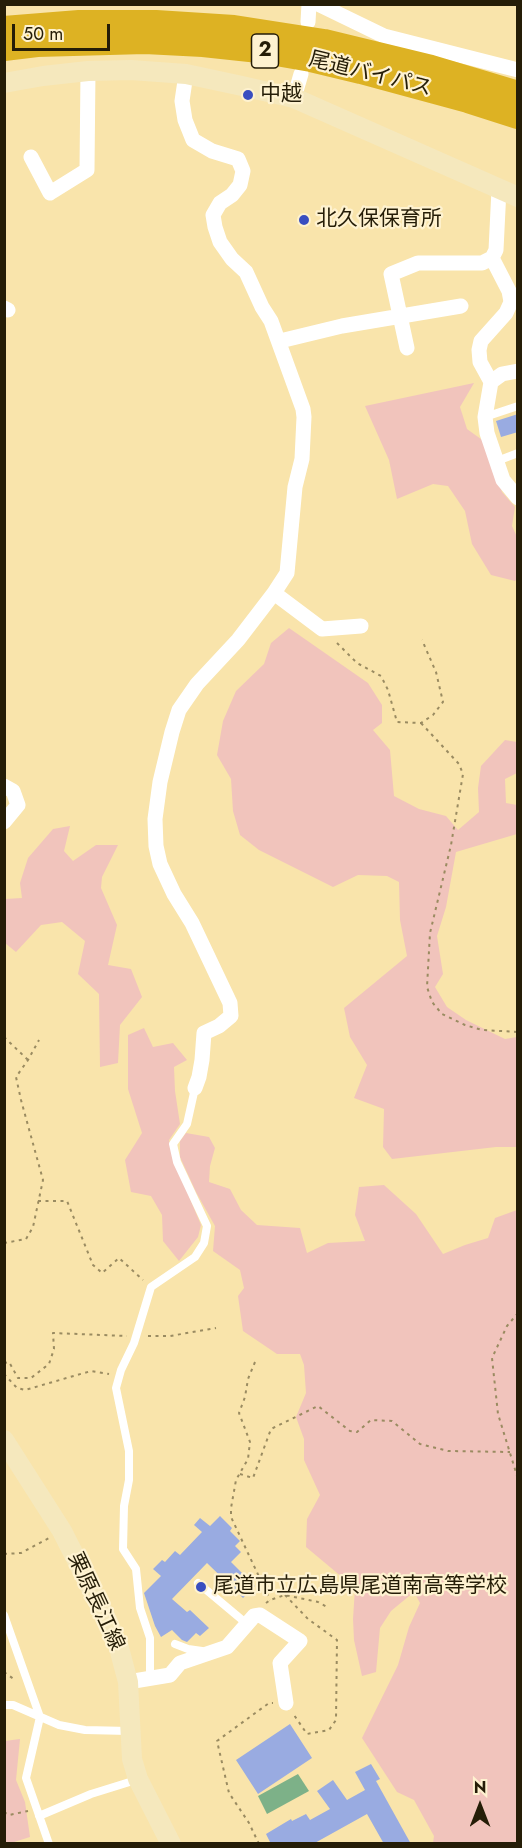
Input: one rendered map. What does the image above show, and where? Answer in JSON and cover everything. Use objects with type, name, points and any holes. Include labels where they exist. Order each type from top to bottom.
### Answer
[{"type":"highway","name":"尾道バイパス","points":[[4,29],[79,23],[145,22],[234,28],[324,42],[431,68],[518,94]]},
{"type":"highway","name":"尾道バイパス","points":[[4,48],[47,44],[146,41],[259,50],[371,73],[518,116]]},
{"type":"street","points":[[308,22],[309,4]]},
{"type":"street","points":[[318,4],[384,36],[518,70]]},
{"type":"street","points":[[4,83],[88,71],[131,70],[186,74],[294,98],[518,197]]},
{"type":"street","points":[[32,157],[50,193],[87,170],[88,71]]},
{"type":"street","points":[[186,74],[182,101],[185,120],[193,140],[212,151],[238,159],[243,171],[240,185],[232,195],[220,203],[213,215],[220,242],[232,259],[246,272],[280,341],[304,417],[302,459],[295,487],[287,573],[237,640],[197,684],[179,710],[160,782],[155,819],[156,846],[160,864],[174,894],[192,923],[230,1003],[231,1016],[204,1034],[202,1060],[195,1089]]},
{"type":"street","points":[[294,98],[301,74]]},
{"type":"street","points":[[407,348],[391,274],[418,263],[482,263],[492,258],[496,250],[499,189]]},
{"type":"street","points":[[492,258],[509,291],[511,302],[506,313],[481,341],[478,350],[480,362],[491,382],[485,417],[487,433],[503,480],[518,498]]},
{"type":"street","points":[[280,341],[342,326],[461,306]]},
{"type":"street","points":[[491,382],[502,374],[518,370]]},
{"type":"street","points":[[274,593],[322,628],[361,626]]},
{"type":"street","points":[[4,786],[12,791],[18,805],[4,822]]},
{"type":"street","name":"栗原長江線","points":[[4,1440],[62,1531],[119,1648],[128,1682],[132,1759],[138,1779],[171,1844]]},
{"type":"street","points":[[128,1682],[171,1675],[180,1663],[227,1647],[250,1620],[260,1615],[300,1641],[280,1663],[286,1703]]},
{"type":"lane","points":[[485,417],[518,406]]},
{"type":"lane","points":[[496,460],[518,453]]},
{"type":"lane","points":[[150,1678],[150,1638],[140,1608],[136,1569],[123,1549],[129,1451],[116,1388],[137,1336],[151,1287],[195,1257],[204,1243],[207,1226],[177,1161],[173,1144],[187,1124],[195,1089]]},
{"type":"lane","points":[[198,1583],[250,1620]]},
{"type":"lane","points":[[4,1615],[40,1717],[26,1778],[49,1844]]},
{"type":"lane","points":[[175,1644],[210,1653]]},
{"type":"lane","points":[[4,1705],[13,1705],[59,1725],[85,1730],[129,1731]]},
{"type":"lane","points":[[38,1812],[138,1779]]},
{"type":"path","points":[[322,628],[357,663],[381,676],[388,690],[397,722],[421,723],[433,716],[443,702],[436,672],[422,640]]},
{"type":"path","points":[[421,723],[459,764],[463,774],[451,845],[430,933],[427,987],[432,1002],[442,1014],[482,1030],[518,1032]]},
{"type":"path","points":[[4,1037],[28,1060]]},
{"type":"path","points":[[4,1243],[26,1239],[33,1227],[43,1180],[16,1077],[39,1040]]},
{"type":"path","points":[[38,1201],[67,1201],[93,1265],[102,1273],[119,1258],[151,1287]]},
{"type":"path","points":[[518,1313],[507,1326],[492,1358],[498,1414],[518,1479]]},
{"type":"path","points":[[4,1363],[9,1362],[18,1378],[31,1378],[50,1364],[54,1349],[53,1333],[171,1336],[216,1328]]},
{"type":"path","points":[[255,1362],[239,1413],[250,1442],[248,1459],[234,1490],[231,1517],[270,1599]]},
{"type":"path","points":[[4,1374],[17,1388],[25,1390],[91,1371],[119,1376]]},
{"type":"path","points":[[240,1474],[253,1478],[271,1429],[318,1406],[350,1431],[357,1432],[371,1420],[392,1422],[420,1444],[448,1451],[510,1452]]},
{"type":"path","points":[[4,1554],[21,1553],[62,1531]]},
{"type":"path","points":[[259,1844],[249,1823],[229,1793],[217,1741],[269,1703],[286,1703],[307,1734],[329,1730],[336,1720],[338,1640],[308,1619],[285,1595]]},
{"type":"path","points":[[250,1620],[270,1599],[285,1595],[318,1602],[327,1607]]},
{"type":"path","points":[[4,1812],[9,1815],[38,1812]]},
{"type":"shaded area","points":[[474,383],[460,407],[467,429],[485,442],[502,492],[515,507],[512,526],[517,537],[518,578],[515,581],[491,575],[472,544],[465,511],[448,486],[433,484],[397,499],[389,460],[365,406]]},
{"type":"shaded area","points":[[289,628],[368,683],[382,705],[382,723],[373,730],[390,750],[394,796],[419,809],[446,816],[458,830],[479,812],[478,788],[481,766],[505,740],[517,742],[517,773],[505,779],[506,803],[517,805],[517,834],[456,852],[446,907],[437,936],[443,974],[435,987],[447,1007],[466,1020],[505,1039],[517,1037],[517,1147],[496,1147],[392,1159],[383,1147],[384,1109],[354,1098],[367,1065],[350,1037],[344,1008],[407,956],[400,920],[399,882],[387,876],[358,875],[333,887],[259,850],[240,835],[233,811],[231,779],[217,755],[223,721],[236,691],[264,664],[271,643]]},
{"type":"shaded area","points":[[70,826],[64,851],[73,861],[96,845],[118,845],[102,877],[101,888],[117,925],[108,965],[131,969],[142,997],[120,1025],[118,1063],[100,1067],[99,994],[78,974],[85,941],[62,922],[41,925],[16,952],[5,943],[5,899],[22,898],[20,883],[28,858],[53,829]]},
{"type":"shaded area","points":[[144,1028],[153,1047],[173,1043],[187,1060],[174,1067],[180,1124],[169,1140],[173,1158],[201,1225],[198,1237],[179,1261],[163,1241],[162,1215],[151,1196],[131,1192],[125,1160],[142,1133],[128,1089],[128,1035]]},
{"type":"shaded area","points":[[186,1133],[209,1137],[215,1148],[209,1182],[230,1189],[241,1210],[257,1225],[300,1228],[307,1253],[328,1243],[365,1241],[355,1215],[359,1187],[384,1185],[416,1214],[443,1254],[488,1238],[495,1218],[517,1210],[517,1843],[433,1843],[434,1836],[414,1800],[397,1792],[362,1738],[398,1665],[409,1627],[420,1603],[414,1592],[391,1611],[380,1628],[376,1672],[362,1676],[354,1640],[355,1588],[306,1547],[307,1519],[320,1495],[304,1460],[304,1439],[296,1417],[306,1393],[304,1365],[300,1354],[277,1354],[243,1331],[238,1296],[244,1288],[240,1270],[213,1251],[215,1226],[180,1157],[180,1141]]},
{"type":"shaded area","points":[[20,1739],[16,1780],[25,1802],[30,1837],[5,1843],[5,1741]]},
{"type":"shaded area","points":[[298,1774],[309,1791],[267,1814],[258,1796]]},
{"type":"building","points":[[518,414],[518,432],[501,437],[496,421]]},
{"type":"building","points":[[220,1516],[232,1528],[230,1531],[240,1541],[235,1546],[241,1552],[231,1562],[255,1586],[243,1598],[207,1563],[172,1599],[187,1612],[190,1610],[209,1628],[200,1636],[196,1633],[187,1642],[172,1630],[161,1637],[144,1593],[161,1576],[153,1569],[162,1560],[165,1562],[175,1551],[180,1555],[202,1532],[194,1525],[200,1518],[210,1526]]},
{"type":"building","points":[[290,1724],[312,1758],[258,1794],[236,1760]]},
{"type":"building","points":[[371,1764],[380,1779],[376,1781],[411,1844],[384,1844],[367,1814],[313,1844],[271,1844],[266,1834],[291,1819],[292,1821],[306,1814],[310,1820],[330,1809],[317,1791],[333,1780],[347,1800],[365,1790],[355,1772]]},
{"type":"place","name":"中越","points":[[248,95]]},
{"type":"place","name":"北久保保育所","points":[[304,220]]},
{"type":"place","name":"尾道市立広島県尾道南高等学校","points":[[201,1587]]}]
